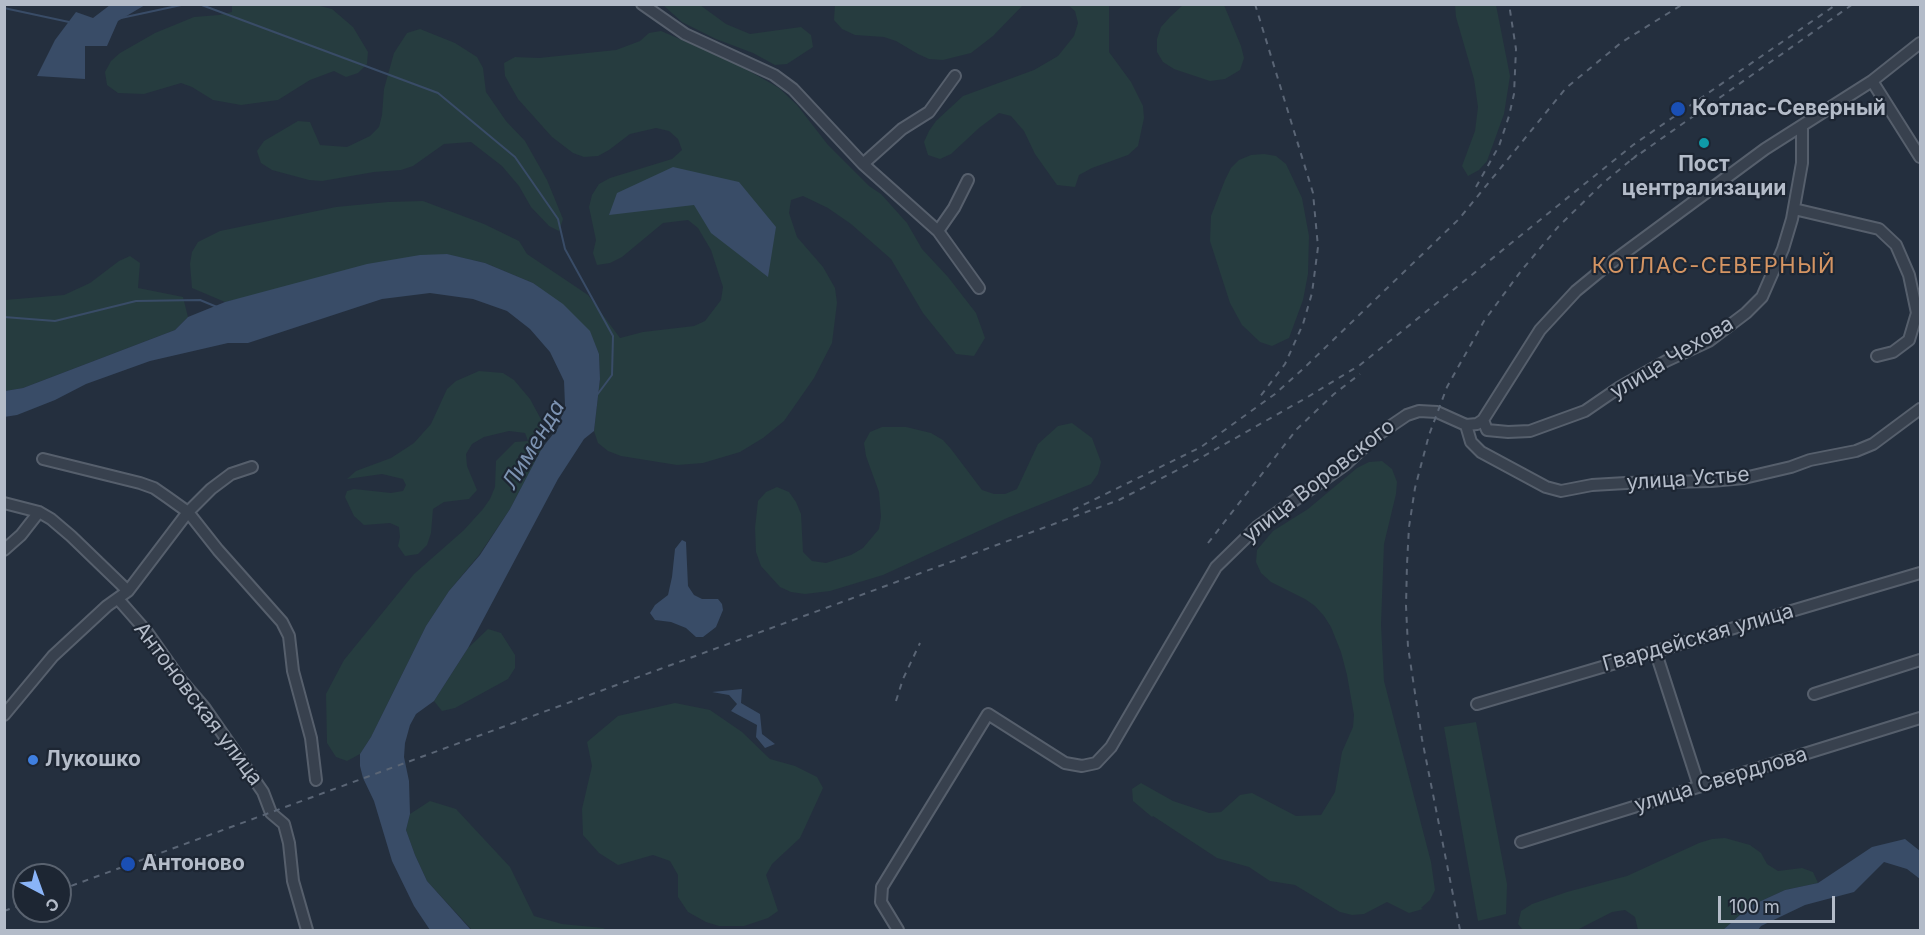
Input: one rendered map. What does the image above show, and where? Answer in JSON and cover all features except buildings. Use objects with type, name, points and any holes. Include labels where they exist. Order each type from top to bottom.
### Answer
[{"type":"street","points":[[642,4],[685,34],[774,75],[793,89],[863,164],[938,231],[979,288]]},
{"type":"street","points":[[1466,425],[1477,424],[1483,420],[1540,330],[1576,291],[1765,149],[1872,81],[1920,42]]},
{"type":"street","points":[[863,164],[902,129],[929,112],[955,76]]},
{"type":"street","points":[[1872,81],[1920,157]]},
{"type":"street","name":"улица Чехова","points":[[1483,420],[1487,430],[1530,431],[1585,411],[1629,382],[1691,348],[1709,341],[1746,313],[1762,297],[1783,249],[1794,209],[1802,163],[1802,126]]},
{"type":"street","points":[[938,231],[954,208],[968,180]]},
{"type":"street","points":[[1794,209],[1879,229],[1896,245],[1909,275],[1917,313],[1909,340],[1893,352],[1877,356]]},
{"type":"street","name":"улица Устье","points":[[1466,425],[1471,442],[1481,452],[1546,486],[1561,491],[1592,485],[1733,479],[1791,468],[1810,460],[1856,451],[1873,444],[1920,409]]},
{"type":"street","name":"улица Воровского","points":[[898,930],[881,902],[882,887],[988,714],[1065,763],[1082,766],[1096,763],[1111,747],[1216,567],[1257,527],[1337,471],[1387,427],[1407,415],[1419,411],[1437,412],[1466,425]]},
{"type":"street","points":[[43,459],[154,488],[188,512],[210,541],[286,627],[298,694],[311,738],[316,780]]},
{"type":"street","points":[[4,715],[53,656],[107,606],[128,591],[188,512],[211,489],[231,474],[252,467]]},
{"type":"street","points":[[4,503],[39,512],[71,536],[128,591]]},
{"type":"street","points":[[4,550],[21,535],[39,512]]},
{"type":"street","name":"Гвардейская улица","points":[[1477,704],[1920,573]]},
{"type":"street","name":"Антоновская улица","points":[[118,599],[147,632],[180,679],[204,707],[263,792],[272,813],[284,824],[295,888],[307,930]]},
{"type":"street","points":[[1654,650],[1699,786]]},
{"type":"street","points":[[1814,694],[1920,660]]},
{"type":"street","name":"улица Свердлова","points":[[1521,842],[1920,718]]},
{"type":"green space","points":[[835,4],[1023,5],[993,36],[971,53],[943,60],[929,59],[884,37],[855,35],[842,29],[834,20]]},
{"type":"green space","points":[[1184,4],[1224,5],[1244,58],[1240,70],[1225,79],[1210,81],[1174,69],[1163,62],[1157,52],[1157,39],[1161,27]]},
{"type":"green space","points":[[232,5],[316,5],[332,9],[353,27],[368,52],[367,64],[358,73],[346,77],[334,71],[310,80],[278,100],[241,105],[213,100],[181,83],[144,94],[118,93],[107,85],[105,72],[111,61],[120,53],[155,33],[194,17],[232,12]]},
{"type":"green space","points":[[663,5],[700,5],[726,24],[750,34],[801,27],[811,35],[813,47],[787,64],[775,65],[682,22]]},
{"type":"green space","points":[[1068,5],[1109,5],[1109,52],[1131,82],[1143,106],[1144,118],[1138,146],[1128,155],[1079,175],[1075,187],[1057,185],[1035,154],[1024,131],[1011,116],[999,113],[951,154],[940,159],[928,155],[924,142],[929,131],[936,121],[963,96],[1034,70],[1058,56],[1074,36],[1078,23],[1075,11]]},
{"type":"green space","points":[[1455,5],[1496,5],[1510,76],[1504,114],[1487,161],[1479,170],[1468,176],[1462,166],[1475,131],[1478,107],[1474,79],[1456,17]]},
{"type":"green space","points":[[420,29],[455,43],[477,57],[483,68],[486,92],[506,121],[525,141],[547,180],[563,219],[559,231],[549,226],[531,207],[519,186],[502,166],[471,142],[444,144],[413,166],[401,170],[322,181],[309,180],[272,170],[261,163],[257,151],[264,141],[298,121],[310,122],[320,145],[347,147],[370,136],[379,127],[384,89],[394,53],[407,33]]},
{"type":"green space","points":[[661,31],[731,61],[779,88],[797,105],[828,145],[869,186],[881,194],[907,223],[922,249],[948,277],[976,313],[985,338],[974,356],[956,354],[923,313],[891,259],[851,224],[828,208],[803,196],[791,200],[789,213],[797,237],[823,267],[835,288],[837,303],[832,343],[814,378],[784,421],[763,438],[740,452],[703,463],[677,465],[621,456],[608,451],[598,443],[594,431],[600,379],[599,354],[589,331],[533,283],[485,263],[446,254],[225,302],[192,288],[190,264],[192,252],[198,242],[220,231],[336,207],[423,201],[484,224],[519,241],[527,254],[588,295],[620,338],[643,332],[694,326],[705,321],[721,300],[723,287],[711,250],[698,228],[688,220],[663,223],[622,257],[610,263],[597,265],[593,253],[596,240],[589,207],[592,195],[599,184],[610,178],[672,159],[682,150],[678,139],[669,131],[656,128],[630,134],[598,156],[584,157],[573,153],[552,137],[518,99],[505,76],[504,63],[515,57],[539,58],[616,50],[640,41],[649,33]]},
{"type":"green space","points":[[1251,155],[1276,156],[1286,164],[1302,198],[1309,236],[1308,274],[1303,300],[1289,338],[1272,346],[1260,342],[1242,325],[1230,303],[1210,241],[1211,216],[1231,168],[1239,160]]},
{"type":"green space","points":[[130,256],[140,263],[138,288],[183,297],[188,317],[175,330],[23,388],[5,391],[5,300],[64,295],[90,283],[119,261]]},
{"type":"green space","points":[[479,371],[503,373],[514,380],[530,399],[543,423],[542,448],[510,509],[426,626],[371,737],[360,754],[347,761],[336,757],[327,743],[326,694],[344,660],[414,574],[464,530],[483,509],[495,487],[496,461],[515,442],[528,441],[525,433],[509,431],[484,437],[472,444],[466,454],[467,466],[477,490],[469,499],[444,502],[433,509],[431,533],[427,545],[418,554],[405,556],[398,546],[399,527],[390,523],[364,525],[354,516],[345,497],[347,491],[354,489],[391,493],[403,491],[406,485],[403,479],[382,474],[347,479],[356,471],[391,458],[414,443],[431,424],[447,389],[456,381]]},
{"type":"green space","points":[[1072,423],[1092,438],[1101,462],[1098,474],[1091,484],[1007,518],[883,575],[830,591],[805,594],[791,592],[780,587],[761,566],[756,552],[755,528],[758,501],[766,492],[777,487],[789,492],[796,502],[801,514],[803,552],[812,561],[826,563],[851,555],[863,548],[879,529],[881,517],[879,492],[866,456],[864,443],[870,432],[882,427],[906,427],[931,433],[943,440],[982,490],[994,494],[1005,494],[1017,489],[1038,444],[1058,426]]},
{"type":"green space","points":[[1382,461],[1392,469],[1397,482],[1384,544],[1381,625],[1384,681],[1431,862],[1435,890],[1430,900],[1421,908],[1423,909],[1409,913],[1387,902],[1364,914],[1352,915],[1340,912],[1295,885],[1270,881],[1249,867],[1217,858],[1152,817],[1133,801],[1132,789],[1141,783],[1173,801],[1209,813],[1221,812],[1240,795],[1252,793],[1296,816],[1321,815],[1335,792],[1342,752],[1353,727],[1354,715],[1347,675],[1341,652],[1324,616],[1305,599],[1271,582],[1261,573],[1256,562],[1257,550],[1273,531],[1308,509],[1357,468],[1369,462]]},
{"type":"green space","points":[[488,629],[501,633],[515,655],[515,668],[508,679],[455,708],[442,711],[434,701],[468,648]]},
{"type":"green space","points":[[675,703],[710,710],[742,732],[770,759],[795,766],[817,777],[823,788],[800,838],[772,864],[766,875],[778,911],[768,918],[744,926],[719,926],[706,922],[688,912],[678,897],[678,875],[670,861],[653,855],[618,865],[599,853],[583,835],[582,809],[592,766],[587,742],[618,716]]},
{"type":"green space","points":[[1476,722],[1507,884],[1506,914],[1478,921],[1444,727]]},
{"type":"green space","points":[[430,801],[456,809],[510,867],[534,916],[562,924],[607,930],[472,930],[427,881],[406,830],[410,814]]},
{"type":"green space","points":[[1725,838],[1750,845],[1761,853],[1767,864],[1778,871],[1802,868],[1813,872],[1818,883],[1785,890],[1750,906],[1723,930],[1638,930],[1635,917],[1625,910],[1612,912],[1577,930],[1523,930],[1518,924],[1521,911],[1532,904],[1627,876],[1699,843]]},
{"type":"water","points":[[110,5],[145,5],[118,21],[107,46],[85,46],[85,79],[37,76],[55,40],[76,12],[93,18]]},
{"type":"water","points":[[673,167],[739,182],[776,227],[768,277],[711,233],[694,205],[609,215],[617,193]]},
{"type":"water","points":[[447,254],[485,263],[533,283],[563,304],[590,331],[599,354],[600,379],[594,431],[584,439],[558,479],[468,648],[434,701],[416,714],[405,743],[404,757],[409,781],[410,814],[406,830],[427,881],[471,930],[430,930],[414,906],[392,861],[374,801],[363,778],[360,754],[371,737],[426,626],[449,591],[480,555],[510,509],[542,448],[558,428],[565,405],[564,381],[550,352],[530,329],[507,311],[473,299],[430,293],[382,299],[248,343],[228,343],[150,361],[86,384],[55,400],[17,415],[4,417],[5,391],[23,388],[175,330],[188,317],[225,302],[367,264],[420,255]]},
{"type":"water","points":[[682,540],[686,542],[688,586],[694,595],[702,599],[718,599],[722,604],[723,610],[716,627],[703,637],[696,637],[686,628],[671,622],[655,620],[650,613],[655,605],[668,595],[675,549]]},
{"type":"water","points":[[742,689],[741,703],[760,714],[762,734],[775,744],[765,748],[756,737],[757,725],[731,711],[737,704],[729,695],[712,692]]},
{"type":"water","points":[[1905,839],[1920,851],[1920,879],[1907,869],[1884,862],[1854,892],[1805,905],[1761,926],[1758,930],[1723,930],[1750,906],[1785,890],[1818,883],[1872,847]]},
{"type":"waterway","points":[[121,18],[186,4]]},
{"type":"waterway","points":[[199,4],[438,93],[515,157],[558,219],[565,249],[613,336],[612,375],[597,395]]},
{"type":"waterway","points":[[4,8],[69,22]]},
{"type":"waterway","points":[[4,317],[55,321],[136,301],[200,300],[217,307]]},
{"type":"railway","points":[[1255,4],[1313,193],[1318,247],[1312,293],[1303,324],[1285,364],[1259,398]]},
{"type":"railway","points":[[1476,187],[1499,146],[1514,94],[1516,49],[1509,4]]},
{"type":"railway","points":[[1073,510],[1201,447],[1275,394],[1459,219],[1566,88],[1622,42],[1683,4]]},
{"type":"railway","points":[[72,886],[1119,500],[1195,461],[1360,365],[1633,145],[1837,4]]},
{"type":"railway","points":[[1631,160],[1853,4]]},
{"type":"railway","points":[[1460,930],[1422,739],[1408,647],[1407,564],[1409,527],[1415,488],[1429,435],[1447,387],[1484,321],[1521,271],[1558,227],[1602,184],[1637,155]]},
{"type":"railway","points":[[1208,543],[1297,429],[1334,394],[1360,374]]},
{"type":"railway","points":[[896,701],[903,679],[920,643]]},
{"type":"railway","points":[[4,911],[12,908]]},
{"type":"place","name":"Котлас-Северный","points":[[1678,109]]},
{"type":"place","name":"Пост централизации","points":[[1704,143]]},
{"type":"place","name":"Лукошко","points":[[33,760]]},
{"type":"place","name":"Антоново","points":[[128,864]]},
{"type":"district","name":"КОТЛАС-СЕВЕРНЫЙ","points":[[1714,266]]},
{"type":"water label","name":"Лименда","points":[[534,445]]}]
